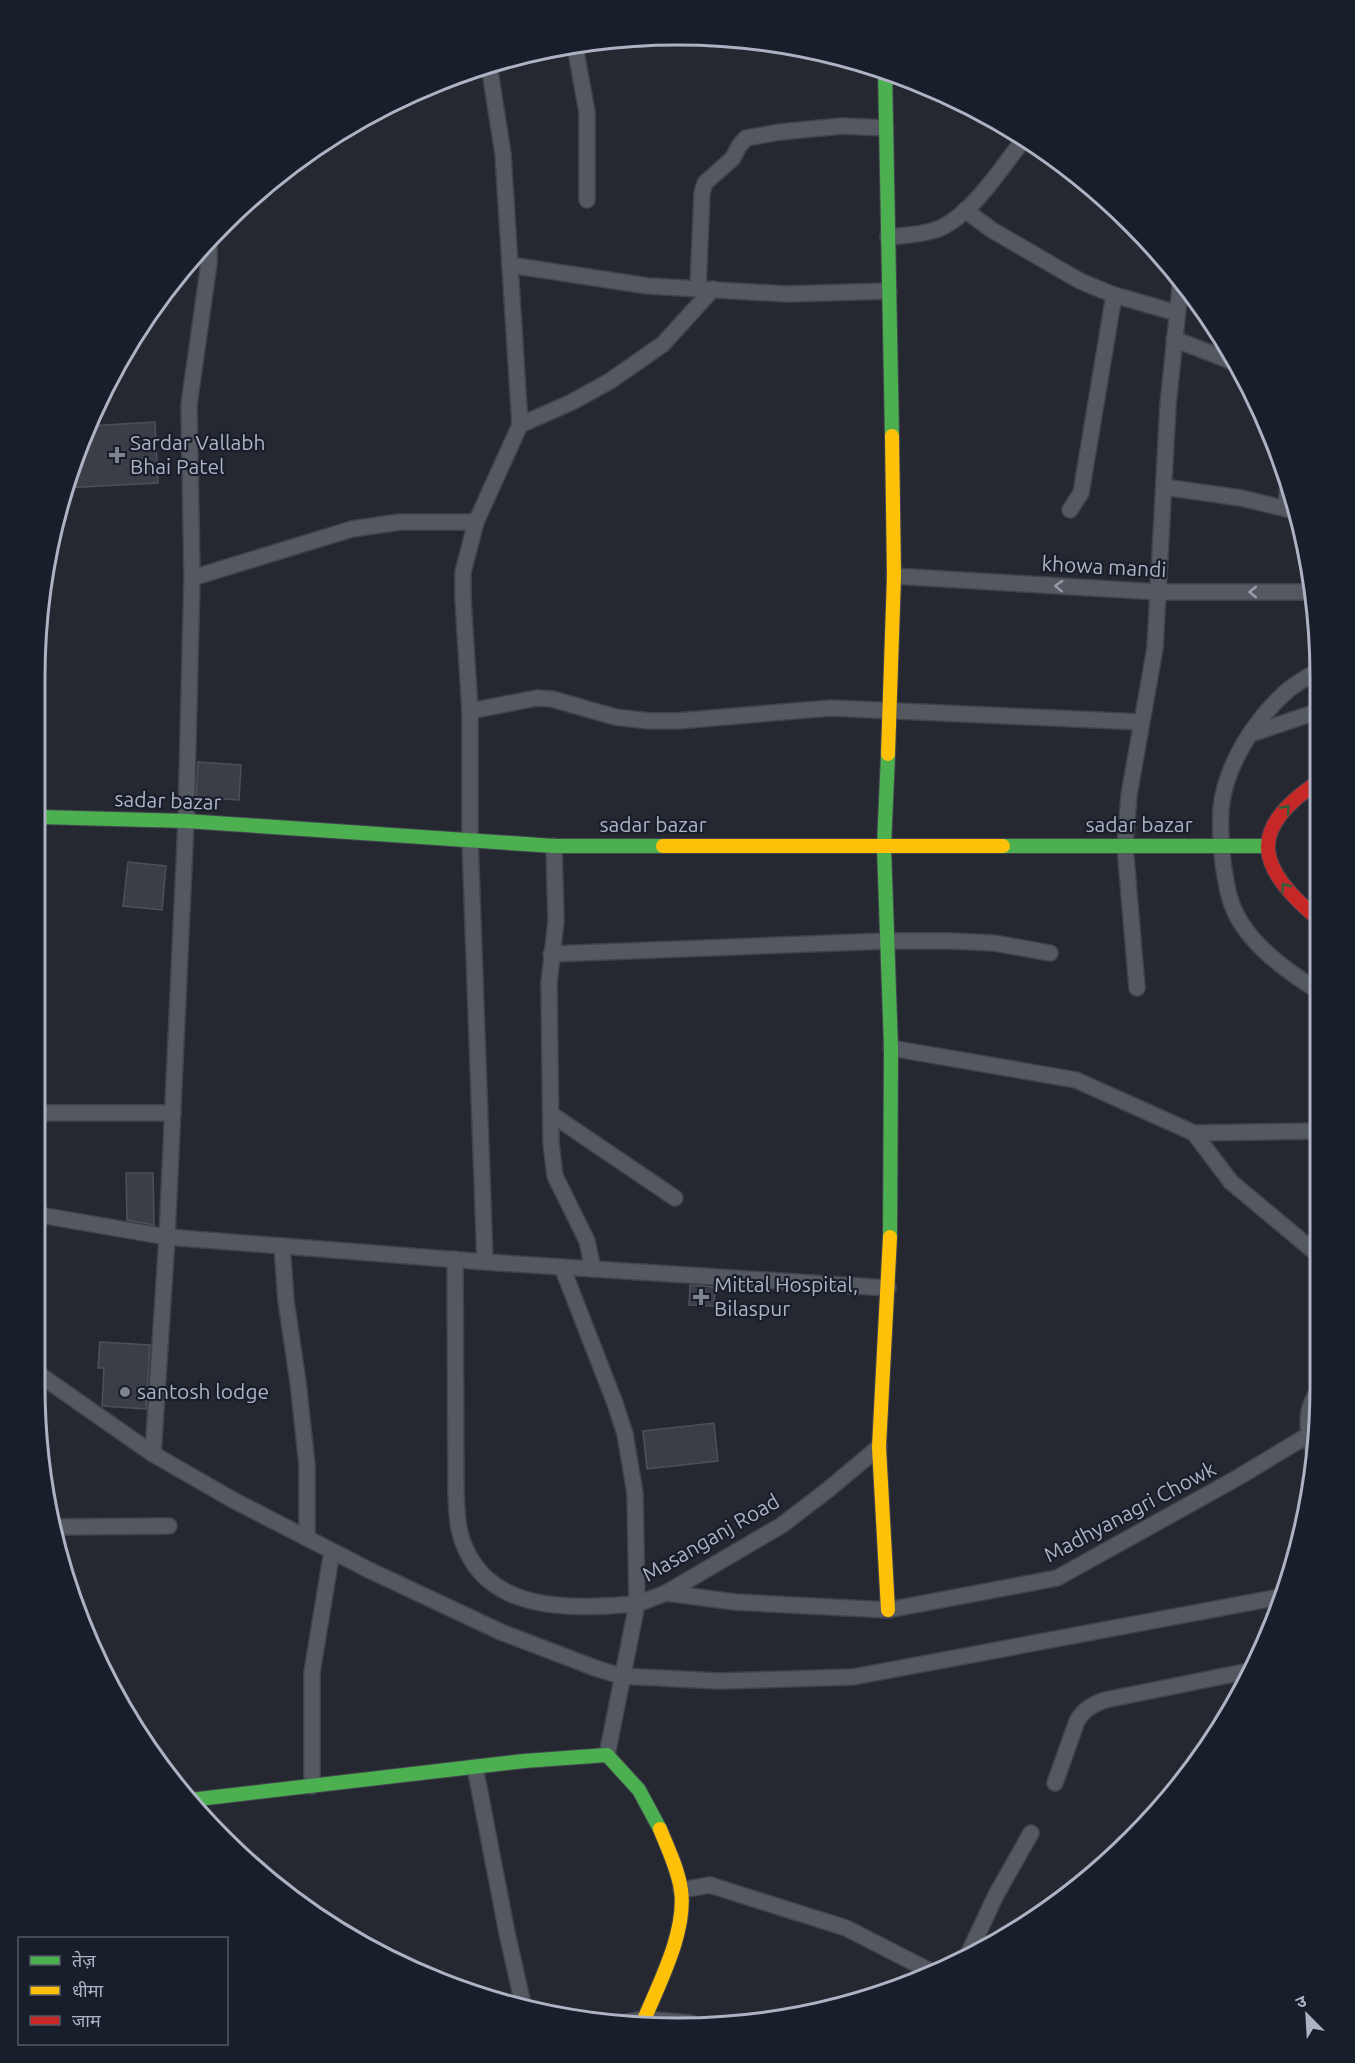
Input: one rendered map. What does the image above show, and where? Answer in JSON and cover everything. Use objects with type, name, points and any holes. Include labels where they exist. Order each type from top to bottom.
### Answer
[{"type":"street","points":[[576,53],[587,112],[587,200]]},
{"type":"street","points":[[485,1262],[471,840],[470,711],[463,572],[476,522],[520,425],[503,154],[490,74]]},
{"type":"street","points":[[885,81],[894,576],[884,847],[891,1048],[891,1188],[879,1447],[888,1611]]},
{"type":"street","points":[[520,425],[572,402],[610,381],[663,344],[705,289],[702,193],[705,183],[729,164],[746,138],[842,126],[886,128]]},
{"type":"street","points":[[888,237],[938,229],[971,205],[1019,146]]},
{"type":"street","points":[[964,210],[992,230],[1080,280],[1114,295],[1177,313]]},
{"type":"street","points":[[153,1454],[167,1237],[186,821],[192,578],[189,405],[209,252]]},
{"type":"street","points":[[510,265],[648,286],[787,294],[889,291]]},
{"type":"street","points":[[1137,988],[1125,846],[1129,795],[1155,648],[1168,405],[1179,293]]},
{"type":"street","points":[[1070,510],[1081,493],[1114,295]]},
{"type":"street","points":[[1174,339],[1223,358]]},
{"type":"street","points":[[1164,487],[1241,498],[1286,509]]},
{"type":"street","points":[[192,578],[352,529],[399,522],[476,522]]},
{"type":"street","name":"khowa mandi","points":[[894,576],[1158,592],[1304,592]]},
{"type":"street","points":[[1310,676],[1289,690],[1264,715],[1244,744],[1228,778],[1221,807],[1221,846],[1227,892],[1238,917],[1258,944],[1297,978],[1310,986]]},
{"type":"street","points":[[470,711],[537,698],[552,699],[615,717],[649,721],[677,721],[831,708],[1141,722]]},
{"type":"street","points":[[1251,734],[1310,714]]},
{"type":"street","points":[[1310,787],[1286,809],[1272,826],[1266,846],[1271,864],[1279,879],[1294,898],[1310,912]]},
{"type":"street","name":"sadar bazar","points":[[45,817],[186,821],[554,846],[1266,846]]},
{"type":"street","points":[[554,846],[556,921],[551,954],[549,994],[551,1143],[555,1176],[587,1241],[593,1269]]},
{"type":"street","points":[[551,954],[887,942],[994,943],[1050,952]]},
{"type":"street","points":[[891,1048],[1076,1080],[1194,1133],[1310,1131]]},
{"type":"street","points":[[45,1113],[173,1113]]},
{"type":"street","points":[[550,1114],[675,1198]]},
{"type":"street","points":[[1194,1133],[1231,1182],[1310,1248]]},
{"type":"street","points":[[45,1216],[167,1237],[485,1262],[888,1288]]},
{"type":"street","points":[[282,1246],[286,1301],[307,1465],[307,1538]]},
{"type":"street","points":[[455,1259],[456,1497],[459,1528],[466,1549],[480,1571],[505,1592],[537,1604],[590,1607],[637,1604],[634,1493],[625,1434],[562,1267]]},
{"type":"street","points":[[45,1378],[153,1454],[233,1500],[332,1551],[501,1632],[621,1676],[718,1681],[853,1677],[1273,1598]]},
{"type":"street","name":"Madhyanagri Chowk","points":[[666,1593],[735,1602],[888,1611],[1058,1578],[1236,1478],[1308,1434]]},
{"type":"street","name":"Masanganj Road","points":[[607,1755],[637,1604],[666,1593],[782,1525],[879,1447]]},
{"type":"street","points":[[61,1527],[169,1526]]},
{"type":"street","points":[[312,1786],[312,1672],[332,1551]]},
{"type":"street","points":[[1055,1784],[1077,1721],[1090,1706],[1105,1700],[1241,1673]]},
{"type":"street","points":[[199,1799],[475,1767],[607,1755],[639,1790],[644,1799],[676,1868],[681,1890],[682,1910],[679,1931],[645,2017]]},
{"type":"street","points":[[475,1767],[522,1998]]},
{"type":"street","points":[[973,1944],[996,1895],[1031,1833]]},
{"type":"street","points":[[681,1890],[710,1885],[846,1928],[924,1968]]},
{"type":"building","name":"Sardar Vallabh Bhai Patel","points":[[155,422],[158,483],[75,487],[97,425]]},
{"type":"building","points":[[198,762],[241,765],[239,800],[196,797]]},
{"type":"building","points":[[128,862],[166,866],[162,910],[123,906]]},
{"type":"building","points":[[126,1173],[153,1173],[154,1225],[127,1220]]},
{"type":"building","points":[[690,1285],[715,1287],[714,1306],[689,1305]]},
{"type":"building","points":[[100,1342],[150,1345],[146,1409],[102,1406],[104,1368],[98,1368]]},
{"type":"building","points":[[714,1423],[718,1461],[647,1469],[643,1431]]},
{"type":"traffic: fast","points":[[885,81],[892,436]]},
{"type":"traffic: fast","points":[[888,754],[884,847],[891,1048],[890,1237]]},
{"type":"traffic: fast","points":[[45,817],[186,821],[554,846],[663,846]]},
{"type":"traffic: fast","points":[[1003,846],[1266,846]]},
{"type":"traffic: fast","points":[[199,1799],[524,1761],[607,1755],[639,1790],[660,1829]]},
{"type":"traffic: slow","points":[[888,754],[894,576],[892,436]]},
{"type":"traffic: slow","points":[[663,846],[1003,846]]},
{"type":"traffic: slow","points":[[888,1610],[879,1447],[890,1237]]},
{"type":"traffic: slow","points":[[645,2017],[669,1960],[680,1924],[682,1907],[678,1874],[660,1829]]},
{"type":"traffic: jam","points":[[1310,788],[1279,817],[1270,833],[1268,850],[1272,866],[1282,883],[1310,911]]},
{"type":"place","name":"Sardar Vallabh Bhai Patel","points":[[117,455]]},
{"type":"place","name":"Mittal Hospital, Bilaspur","points":[[701,1297]]},
{"type":"place","name":"santosh lodge","points":[[125,1392]]}]
